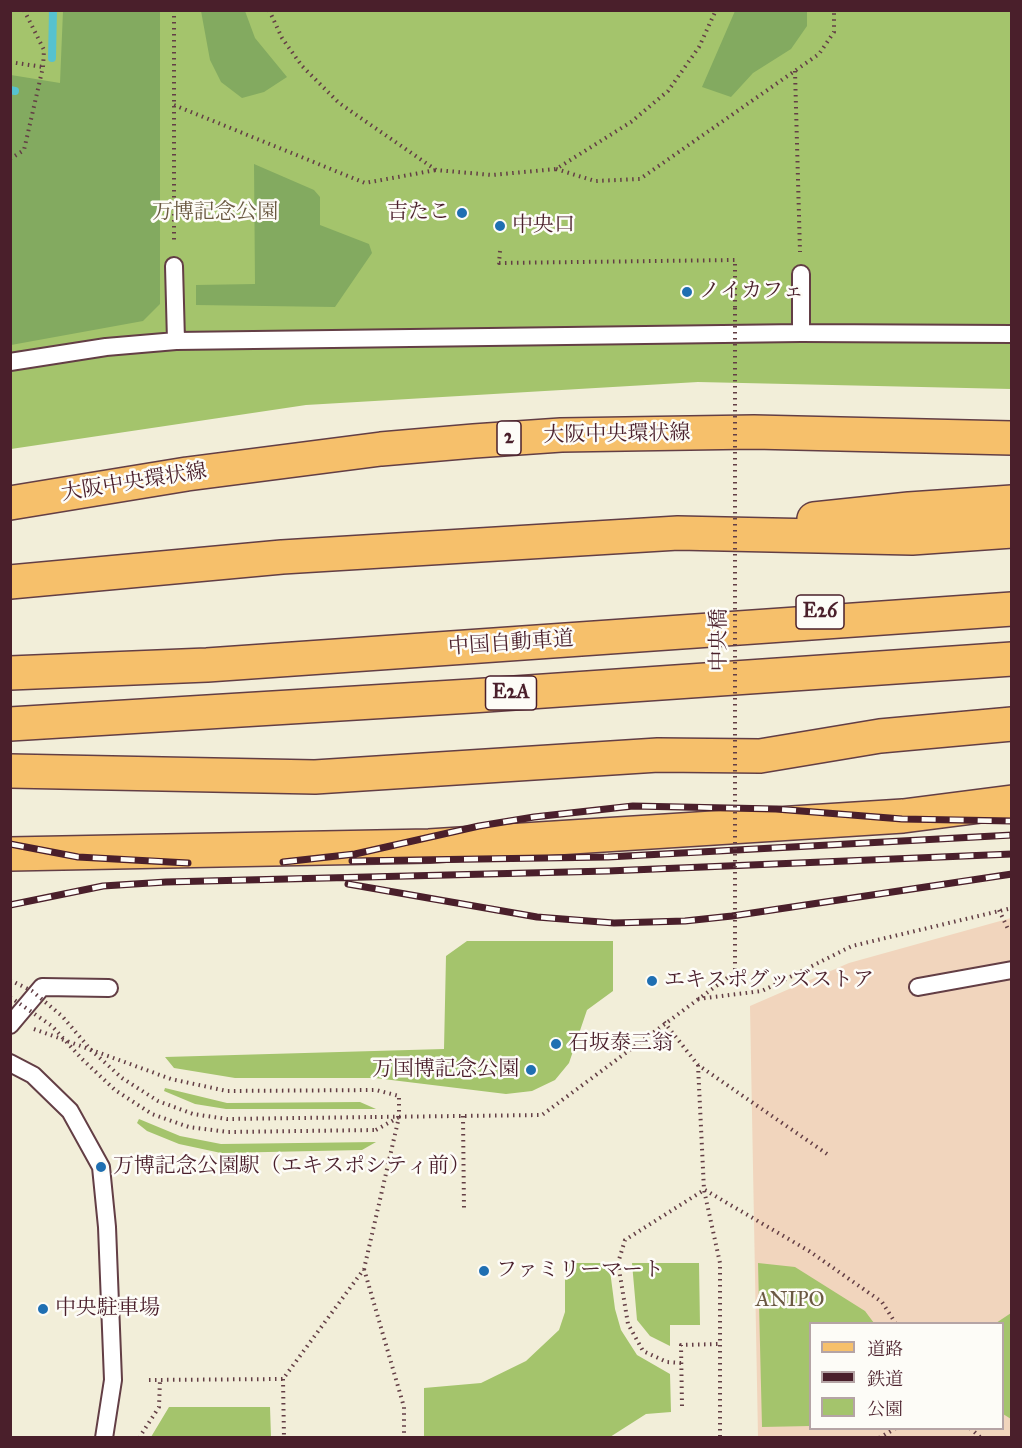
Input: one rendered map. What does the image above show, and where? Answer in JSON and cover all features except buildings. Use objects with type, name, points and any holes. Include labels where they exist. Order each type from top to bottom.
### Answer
[{"type":"main road","name":"大阪中央環状線","points":[[10,502],[106,486],[335,454],[495,439],[561,435],[754,432],[1011,438]]},
{"type":"main road","points":[[10,582],[271,558],[678,533],[909,508],[1011,502]]},
{"type":"main road","points":[[678,533],[912,538],[1011,531]]},
{"type":"main road","name":"E26","points":[[629,636],[1011,587]]},
{"type":"main road","name":"中国自動車道","points":[[10,673],[207,665],[1011,609]]},
{"type":"main road","name":"E2A","points":[[10,724],[1011,659]]},
{"type":"main road","points":[[10,771],[315,777],[658,755],[760,756],[880,736],[1011,723]]},
{"type":"main road","points":[[10,854],[429,846],[903,816],[1011,802]]},
{"type":"lane","points":[[174,266],[176,341]]},
{"type":"lane","points":[[801,274],[801,333]]},
{"type":"lane","points":[[10,362],[106,347],[176,341],[801,333],[1011,334]]},
{"type":"lane","points":[[918,987],[1011,970]]},
{"type":"lane","points":[[10,1024],[42,987],[109,988]]},
{"type":"lane","points":[[10,1063],[33,1075],[70,1111],[101,1167],[107,1227],[113,1380],[104,1437]]},
{"type":"path","points":[[10,159],[24,150],[43,67],[44,50],[24,10]]},
{"type":"path","points":[[174,10],[174,266]]},
{"type":"path","points":[[269,10],[282,38],[302,66],[339,103],[401,149],[436,170]]},
{"type":"path","points":[[556,169],[631,122],[668,91],[699,47],[716,10]]},
{"type":"path","points":[[174,105],[365,183],[436,170],[492,175],[556,169],[595,181],[640,178],[819,54],[834,32],[834,10]]},
{"type":"path","points":[[10,62],[43,67]]},
{"type":"path","points":[[795,70],[801,274]]},
{"type":"path","name":"中央橋","points":[[500,251],[499,263],[735,260],[735,972],[696,999]]},
{"type":"path","points":[[10,980],[32,991],[62,1016],[91,1050],[122,1078],[158,1101],[192,1114],[227,1119],[542,1115],[696,999],[762,991],[852,946],[1011,908]]},
{"type":"path","points":[[999,910],[1008,929],[1011,929]]},
{"type":"path","points":[[10,997],[52,1026],[114,1090],[152,1114],[189,1127],[228,1132],[376,1130],[399,1117]]},
{"type":"path","points":[[664,1022],[698,1065],[830,1156]]},
{"type":"path","points":[[28,1027],[171,1079],[227,1091],[376,1090],[399,1096],[399,1117],[364,1269],[283,1379],[284,1437]]},
{"type":"path","points":[[698,1065],[704,1190],[720,1263],[720,1437]]},
{"type":"path","points":[[463,1116],[464,1210]]},
{"type":"path","points":[[704,1190],[809,1251],[882,1302],[895,1322]]},
{"type":"path","points":[[681,1363],[667,1362],[643,1351],[628,1324],[618,1263],[625,1240],[704,1190]]},
{"type":"path","points":[[364,1269],[404,1407],[404,1437]]},
{"type":"path","points":[[682,1406],[681,1345],[719,1344]]},
{"type":"path","points":[[148,1380],[283,1379]]},
{"type":"path","points":[[139,1437],[159,1407],[160,1380]]},
{"type":"shaded area","points":[[1011,918],[1011,1437],[758,1437],[750,1006],[849,963]]},
{"type":"green space","name":"万博記念公園","points":[[11,11],[1011,11],[1011,389],[698,382],[306,405],[11,449]]},
{"type":"green space","points":[[63,11],[160,11],[160,304],[143,321],[11,345],[11,75],[60,83]]},
{"type":"green space","points":[[201,11],[245,11],[255,38],[287,77],[264,92],[242,98],[221,82],[210,60]]},
{"type":"green space","points":[[735,11],[807,11],[807,26],[791,49],[753,73],[731,97],[702,87]]},
{"type":"green space","points":[[254,164],[314,190],[320,197],[320,225],[369,244],[372,253],[335,307],[196,305],[196,285],[255,284]]},
{"type":"green space","points":[[467,941],[613,941],[613,991],[587,1010],[569,1063],[555,1080],[532,1091],[506,1094],[375,1078],[235,1078],[174,1068],[165,1057],[444,1049],[446,956]]},
{"type":"green space","points":[[165,1088],[227,1103],[360,1102],[376,1109],[226,1109],[195,1104],[164,1091]]},
{"type":"green space","points":[[139,1119],[180,1136],[221,1144],[376,1142],[362,1150],[221,1153],[179,1144],[147,1131],[137,1123]]},
{"type":"green space","points":[[565,1263],[609,1263],[615,1309],[621,1330],[637,1355],[670,1374],[671,1412],[646,1414],[610,1437],[424,1437],[424,1388],[481,1383],[526,1361],[559,1330],[565,1312]]},
{"type":"green space","points":[[632,1263],[699,1263],[700,1325],[670,1325],[670,1346],[650,1336],[637,1320]]},
{"type":"green space","name":"ANIPO","points":[[758,1263],[795,1267],[865,1311],[873,1322],[809,1322],[809,1426],[762,1427]]},
{"type":"green space","points":[[1011,1313],[1011,1419],[1004,1415],[1004,1322],[998,1322]]},
{"type":"green space","points":[[169,1407],[270,1407],[271,1437],[151,1437]]},
{"type":"waterway","points":[[52,58],[53,10]]},
{"type":"waterway","points":[[10,90],[15,91]]},
{"type":"railway","points":[[283,862],[355,854],[479,826],[534,817],[633,806],[776,809],[902,819],[1012,821]]},
{"type":"railway","points":[[352,861],[608,857],[1012,835]]},
{"type":"railway","points":[[10,844],[78,857],[188,863]]},
{"type":"railway","points":[[10,905],[103,886],[166,882],[608,871],[1012,854]]},
{"type":"railway","points":[[348,884],[537,917],[614,923],[685,921],[732,916],[1012,874]]},
{"type":"place","name":"吉たこ","points":[[462,213]]},
{"type":"place","name":"中央口","points":[[500,226]]},
{"type":"place","name":"ノイカフェ","points":[[687,292]]},
{"type":"place","name":"エキスポグッズストア","points":[[652,981]]},
{"type":"place","name":"石坂泰三翁","points":[[556,1044]]},
{"type":"place","name":"万国博記念公園","points":[[531,1070]]},
{"type":"place","name":"万博記念公園駅（エキスポシティ前）","points":[[101,1167]]},
{"type":"place","name":"ファミリーマート","points":[[484,1271]]},
{"type":"place","name":"中央駐車場","points":[[43,1309]]}]
